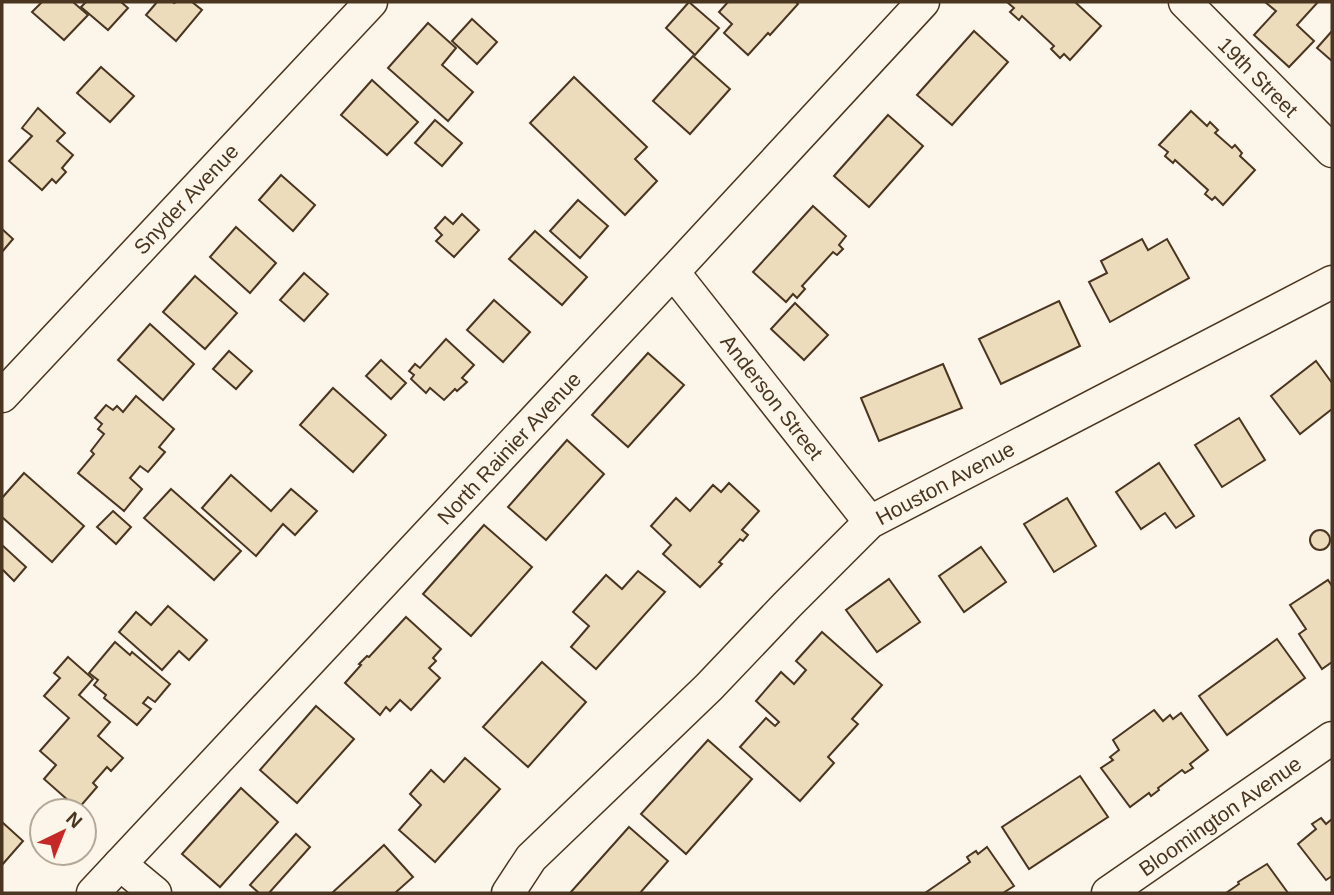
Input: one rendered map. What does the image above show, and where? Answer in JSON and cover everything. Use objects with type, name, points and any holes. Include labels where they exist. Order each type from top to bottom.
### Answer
[{"type":"street","name":"Snyder Avenue","points":[[2,396],[370,2]]},
{"type":"street","name":"North Rainier Avenue","points":[[93,893],[923,2]]},
{"type":"street","name":"19th Street","points":[[1185,2],[1332,151]]},
{"type":"street","name":"Anderson Street","points":[[673,272],[870,522]]},
{"type":"street","name":"Houston Avenue","points":[[508,893],[531,858],[709,687],[870,522],[1332,282]]},
{"type":"street","name":"Bloomington Avenue","points":[[1108,893],[1332,738]]},
{"type":"street","points":[[121,864],[156,893]]},
{"type":"building","points":[[42,2],[73,2],[88,15],[64,40],[32,12]]},
{"type":"building","points":[[86,2],[121,2],[128,8],[108,30],[81,7]]},
{"type":"building","points":[[157,2],[192,2],[202,10],[176,41],[146,15]]},
{"type":"building","points":[[689,2],[719,28],[695,55],[666,28]]},
{"type":"building","points":[[728,2],[798,4],[748,55],[724,33],[732,24],[719,12]]},
{"type":"building","points":[[1007,2],[1075,2],[1101,26],[1070,60],[1064,54],[1060,58],[1051,49],[1054,46],[1022,16],[1019,20],[1010,12],[1014,8]]},
{"type":"building","points":[[1265,2],[1318,2],[1297,25],[1314,41],[1289,67],[1254,35],[1276,11]]},
{"type":"building","points":[[472,19],[497,42],[477,64],[452,41]]},
{"type":"building","points":[[428,23],[456,48],[442,65],[473,92],[448,121],[388,68]]},
{"type":"building","points":[[974,31],[1008,62],[952,125],[917,95]]},
{"type":"building","points":[[1332,31],[1332,61],[1317,48]]},
{"type":"building","points":[[693,56],[730,89],[690,134],[653,101]]},
{"type":"building","points":[[101,67],[134,96],[110,122],[77,93]]},
{"type":"building","points":[[574,77],[647,147],[635,159],[657,181],[625,215],[530,123]]},
{"type":"building","points":[[372,80],[418,122],[387,155],[341,115]]},
{"type":"building","points":[[38,108],[65,133],[57,141],[73,155],[62,168],[66,172],[56,183],[52,179],[42,190],[9,161],[32,136],[22,128]]},
{"type":"building","points":[[1191,111],[1207,126],[1210,122],[1218,130],[1215,133],[1232,148],[1235,145],[1242,153],[1240,156],[1255,170],[1223,205],[1215,197],[1212,200],[1205,194],[1208,190],[1175,160],[1173,163],[1165,156],[1168,152],[1159,145]]},
{"type":"building","points":[[888,115],[923,146],[869,207],[834,176]]},
{"type":"building","points":[[435,120],[462,143],[442,166],[415,143]]},
{"type":"building","points":[[281,175],[315,205],[293,231],[259,200]]},
{"type":"building","points":[[578,200],[608,226],[580,258],[550,231]]},
{"type":"building","points":[[813,206],[846,236],[839,245],[843,249],[837,255],[833,252],[802,286],[805,289],[797,298],[793,294],[786,302],[753,272]]},
{"type":"building","points":[[462,214],[479,230],[454,257],[436,241],[442,235],[435,228],[445,217],[453,224]]},
{"type":"building","points":[[236,227],[276,263],[250,293],[210,257]]},
{"type":"building","points":[[2,229],[13,239],[2,252]]},
{"type":"building","points":[[535,231],[587,277],[562,305],[509,259]]},
{"type":"building","points":[[1142,239],[1148,250],[1167,239],[1189,278],[1110,322],[1089,282],[1107,273],[1101,261]]},
{"type":"building","points":[[304,273],[328,294],[304,321],[280,300]]},
{"type":"building","points":[[195,276],[237,313],[205,349],[163,312]]},
{"type":"building","points":[[494,300],[530,332],[503,362],[467,330]]},
{"type":"building","points":[[1059,301],[1080,346],[1001,384],[979,339]]},
{"type":"building","points":[[795,303],[828,335],[804,360],[771,329]]},
{"type":"building","points":[[150,324],[194,364],[163,400],[118,360]]},
{"type":"building","points":[[446,339],[474,365],[462,378],[467,382],[444,400],[430,388],[426,393],[411,379],[414,375],[409,371],[415,364],[420,368]]},
{"type":"building","points":[[229,351],[252,371],[236,389],[213,369]]},
{"type":"building","points":[[648,353],[684,385],[628,447],[592,415]]},
{"type":"building","points":[[381,360],[406,383],[391,399],[366,376]]},
{"type":"building","points":[[1316,361],[1332,383],[1332,409],[1300,434],[1271,396]]},
{"type":"building","points":[[943,364],[962,408],[879,441],[861,398]]},
{"type":"building","points":[[333,388],[386,435],[353,472],[300,425]]},
{"type":"building","points":[[136,396],[174,429],[159,447],[165,452],[148,472],[140,466],[130,478],[142,489],[124,511],[78,473],[94,454],[91,451],[104,434],[98,429],[102,424],[95,418],[106,405],[113,410],[117,406],[123,412]]},
{"type":"building","points":[[1239,418],[1265,460],[1222,487],[1195,445]]},
{"type":"building","points":[[567,440],[604,474],[546,540],[508,507]]},
{"type":"building","points":[[1159,463],[1194,516],[1176,528],[1165,513],[1141,529],[1116,492]]},
{"type":"building","points":[[24,473],[84,526],[52,562],[2,517],[2,498]]},
{"type":"building","points":[[231,475],[271,511],[291,489],[317,511],[295,535],[283,524],[256,556],[202,508]]},
{"type":"building","points":[[729,483],[759,511],[742,530],[748,535],[743,541],[740,539],[719,562],[722,564],[700,587],[663,554],[671,545],[651,526],[676,498],[690,511],[713,485],[721,492]]},
{"type":"building","points":[[171,489],[241,551],[214,580],[144,518]]},
{"type":"building","points":[[1067,498],[1096,546],[1054,572],[1024,524]]},
{"type":"building","points":[[113,511],[131,527],[116,544],[97,527]]},
{"type":"building","points":[[484,525],[532,567],[471,636],[423,594]]},
{"type":"building","points":[[1320,530],[1327,533],[1330,540],[1327,547],[1320,550],[1313,547],[1310,540],[1313,533]]},
{"type":"building","points":[[2,545],[26,567],[14,581],[2,569]]},
{"type":"building","points":[[981,547],[1006,582],[964,612],[939,576]]},
{"type":"building","points":[[638,571],[665,592],[596,669],[571,647],[589,626],[573,612],[606,575],[622,589]]},
{"type":"building","points":[[889,579],[920,622],[877,652],[846,610]]},
{"type":"building","points":[[1328,580],[1332,586],[1332,662],[1322,669],[1299,634],[1306,629],[1290,605]]},
{"type":"building","points":[[168,606],[207,640],[189,660],[179,651],[162,670],[119,632],[136,612],[151,625]]},
{"type":"building","points":[[406,617],[441,649],[433,658],[436,661],[429,668],[440,678],[411,710],[400,700],[390,711],[386,707],[380,715],[345,683],[361,665],[359,664],[369,657]]},
{"type":"building","points":[[822,632],[882,685],[852,719],[858,724],[828,757],[834,763],[800,801],[740,747],[766,718],[775,726],[779,722],[756,701],[781,672],[794,684],[806,670],[796,661]]},
{"type":"building","points":[[1277,639],[1305,678],[1227,735],[1199,696]]},
{"type":"building","points":[[115,642],[130,655],[132,652],[170,684],[155,702],[148,697],[143,703],[151,709],[137,725],[104,698],[106,695],[94,685],[98,680],[89,673]]},
{"type":"building","points":[[68,657],[93,679],[79,695],[110,722],[98,736],[123,758],[111,771],[107,767],[93,783],[97,787],[88,797],[64,797],[44,779],[56,765],[40,751],[69,718],[44,696],[60,678],[54,673]]},
{"type":"building","points":[[542,662],[586,702],[528,767],[483,727]]},
{"type":"building","points":[[316,706],[354,739],[297,803],[260,770]]},
{"type":"building","points":[[1154,710],[1163,721],[1170,715],[1173,719],[1181,713],[1208,750],[1190,764],[1193,768],[1185,773],[1182,770],[1151,796],[1149,793],[1130,807],[1101,768],[1113,760],[1110,757],[1119,750],[1113,740]]},
{"type":"building","points":[[708,740],[752,779],[686,854],[641,814]]},
{"type":"building","points":[[465,758],[500,789],[435,862],[399,830],[421,805],[410,794],[431,770],[444,782]]},
{"type":"building","points":[[1080,776],[1108,817],[1029,869],[1002,827]]},
{"type":"building","points":[[241,788],[278,822],[220,887],[182,854]]},
{"type":"building","points":[[1321,818],[1326,824],[1332,819],[1332,876],[1326,880],[1298,844],[1316,829],[1312,824]]},
{"type":"building","points":[[2,822],[23,841],[2,865]]},
{"type":"building","points":[[629,827],[668,861],[640,893],[570,893]]},
{"type":"building","points":[[296,834],[310,847],[269,893],[259,893],[250,885]]},
{"type":"building","points":[[384,845],[413,877],[395,893],[332,893]]},
{"type":"building","points":[[987,847],[1014,886],[1003,893],[925,893],[970,862],[967,857],[976,851],[978,854]]},
{"type":"building","points":[[1267,864],[1288,893],[1226,893],[1239,884],[1238,882]]}]
